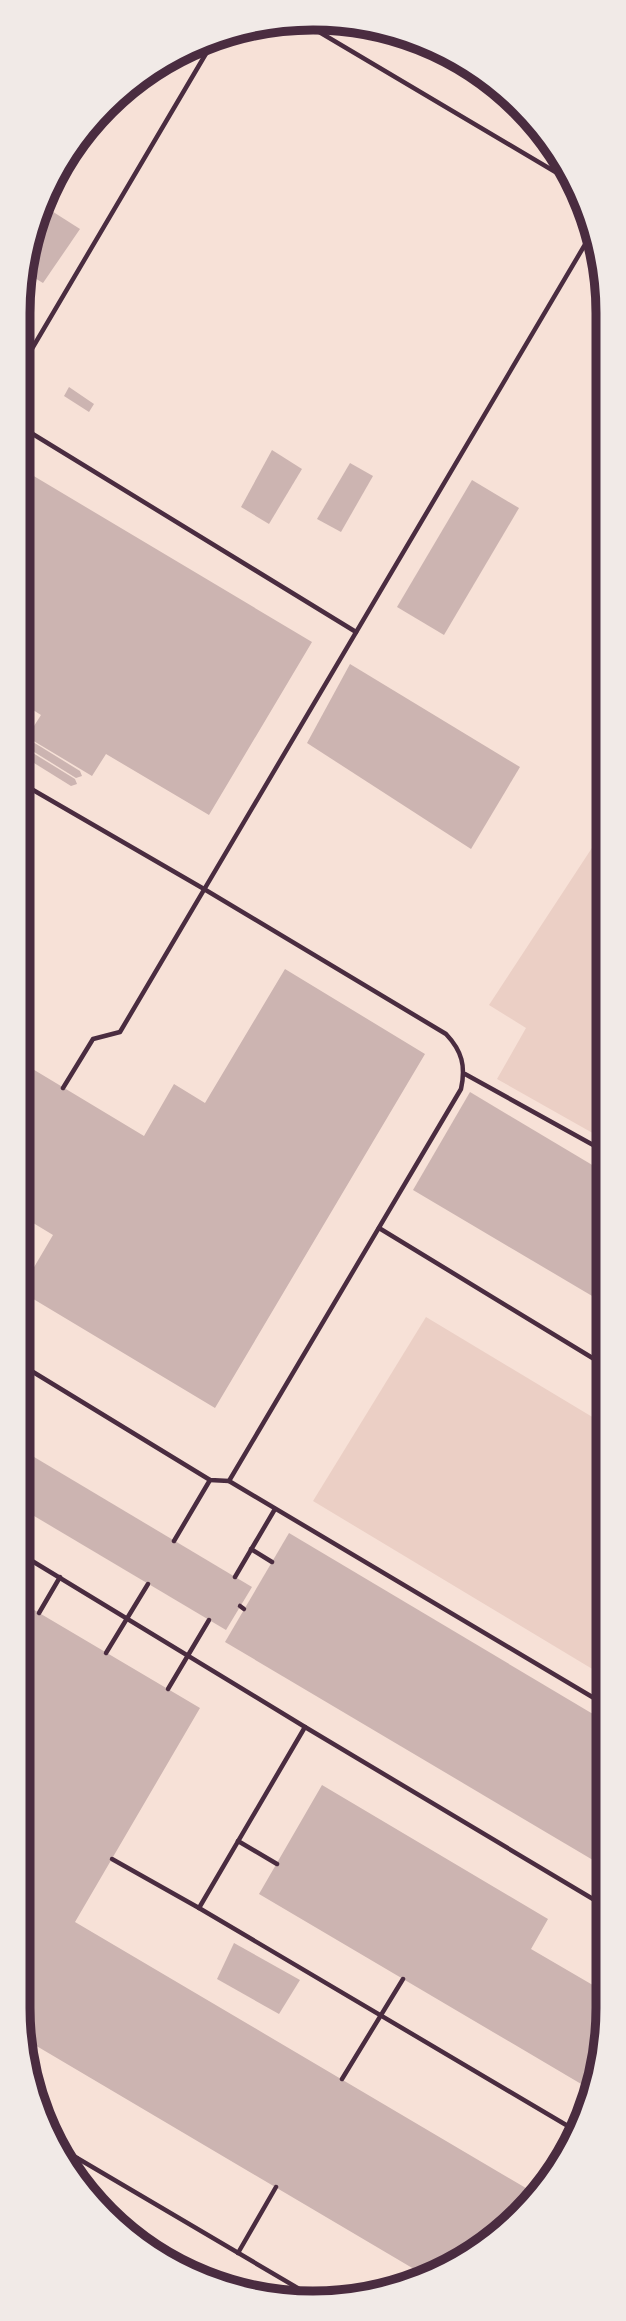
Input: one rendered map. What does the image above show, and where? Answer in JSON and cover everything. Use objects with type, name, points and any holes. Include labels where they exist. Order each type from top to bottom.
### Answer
[{"type":"lane","points":[[316,30],[560,175]]},
{"type":"lane","points":[[30,352],[208,50]]},
{"type":"lane","points":[[64,1088],[93,1039],[120,1032],[587,241]]},
{"type":"lane","points":[[30,432],[356,632]]},
{"type":"lane","points":[[30,788],[205,889],[446,1034],[457,1045],[463,1059],[465,1074],[461,1089],[229,1481]]},
{"type":"lane","points":[[465,1074],[596,1147]]},
{"type":"lane","points":[[379,1228],[596,1359]]},
{"type":"lane","points":[[30,1370],[210,1480],[229,1481],[596,1699]]},
{"type":"lane","points":[[174,1541],[210,1480]]},
{"type":"lane","points":[[235,1577],[275,1509]]},
{"type":"lane","points":[[251,1549],[272,1562]]},
{"type":"lane","points":[[30,1559],[596,1901]]},
{"type":"lane","points":[[39,1613],[60,1577]]},
{"type":"lane","points":[[106,1653],[148,1584]]},
{"type":"lane","points":[[168,1689],[209,1620]]},
{"type":"lane","points":[[199,1908],[305,1727]]},
{"type":"lane","points":[[238,1841],[276,1864]]},
{"type":"lane","points":[[112,1859],[570,2127]]},
{"type":"lane","points":[[342,2079],[403,1979]]},
{"type":"lane","points":[[70,2154],[303,2291]]},
{"type":"lane","points":[[75,2161],[77,2158]]},
{"type":"lane","points":[[238,2253],[276,2187]]},
{"type":"shaded area","points":[[427,54],[455,68],[488,90]]},
{"type":"shaded area","points":[[596,842],[596,1135],[497,1079],[526,1028],[489,1005]]},
{"type":"shaded area","points":[[426,1317],[596,1419],[596,1671],[313,1501]]},
{"type":"building","points":[[49,210],[80,229],[43,283],[32,276],[39,240]]},
{"type":"building","points":[[69,387],[94,404],[89,412],[64,396]]},
{"type":"building","points":[[272,450],[302,469],[269,524],[241,507]]},
{"type":"building","points":[[350,463],[373,476],[341,532],[317,519]]},
{"type":"building","points":[[30,474],[312,642],[209,815],[106,754],[92,776],[30,739],[30,732],[41,715],[30,708]]},
{"type":"building","points":[[472,480],[519,508],[444,635],[397,607]]},
{"type":"building","points":[[350,664],[520,767],[471,849],[307,743]]},
{"type":"building","points":[[33,742],[80,771],[82,776],[76,778],[31,750],[30,745]]},
{"type":"building","points":[[30,751],[75,779],[77,784],[71,786],[30,760]]},
{"type":"building","points":[[285,969],[425,1054],[215,1408],[30,1297],[30,1274],[53,1235],[30,1221],[30,1067],[144,1136],[174,1084],[205,1103]]},
{"type":"building","points":[[470,1092],[596,1167],[596,1298],[413,1190]]},
{"type":"building","points":[[30,1455],[252,1587],[226,1630],[30,1514]]},
{"type":"building","points":[[289,1533],[596,1716],[596,1862],[225,1642]]},
{"type":"building","points":[[30,1608],[200,1708],[75,1922],[530,2190],[500,2221],[470,2244],[412,2273],[414,2269],[32,2043]]},
{"type":"building","points":[[322,1785],[548,1919],[531,1949],[596,1987],[596,2027],[585,2086],[259,1894]]},
{"type":"building","points":[[234,1943],[300,1980],[279,2014],[217,1979]]}]
